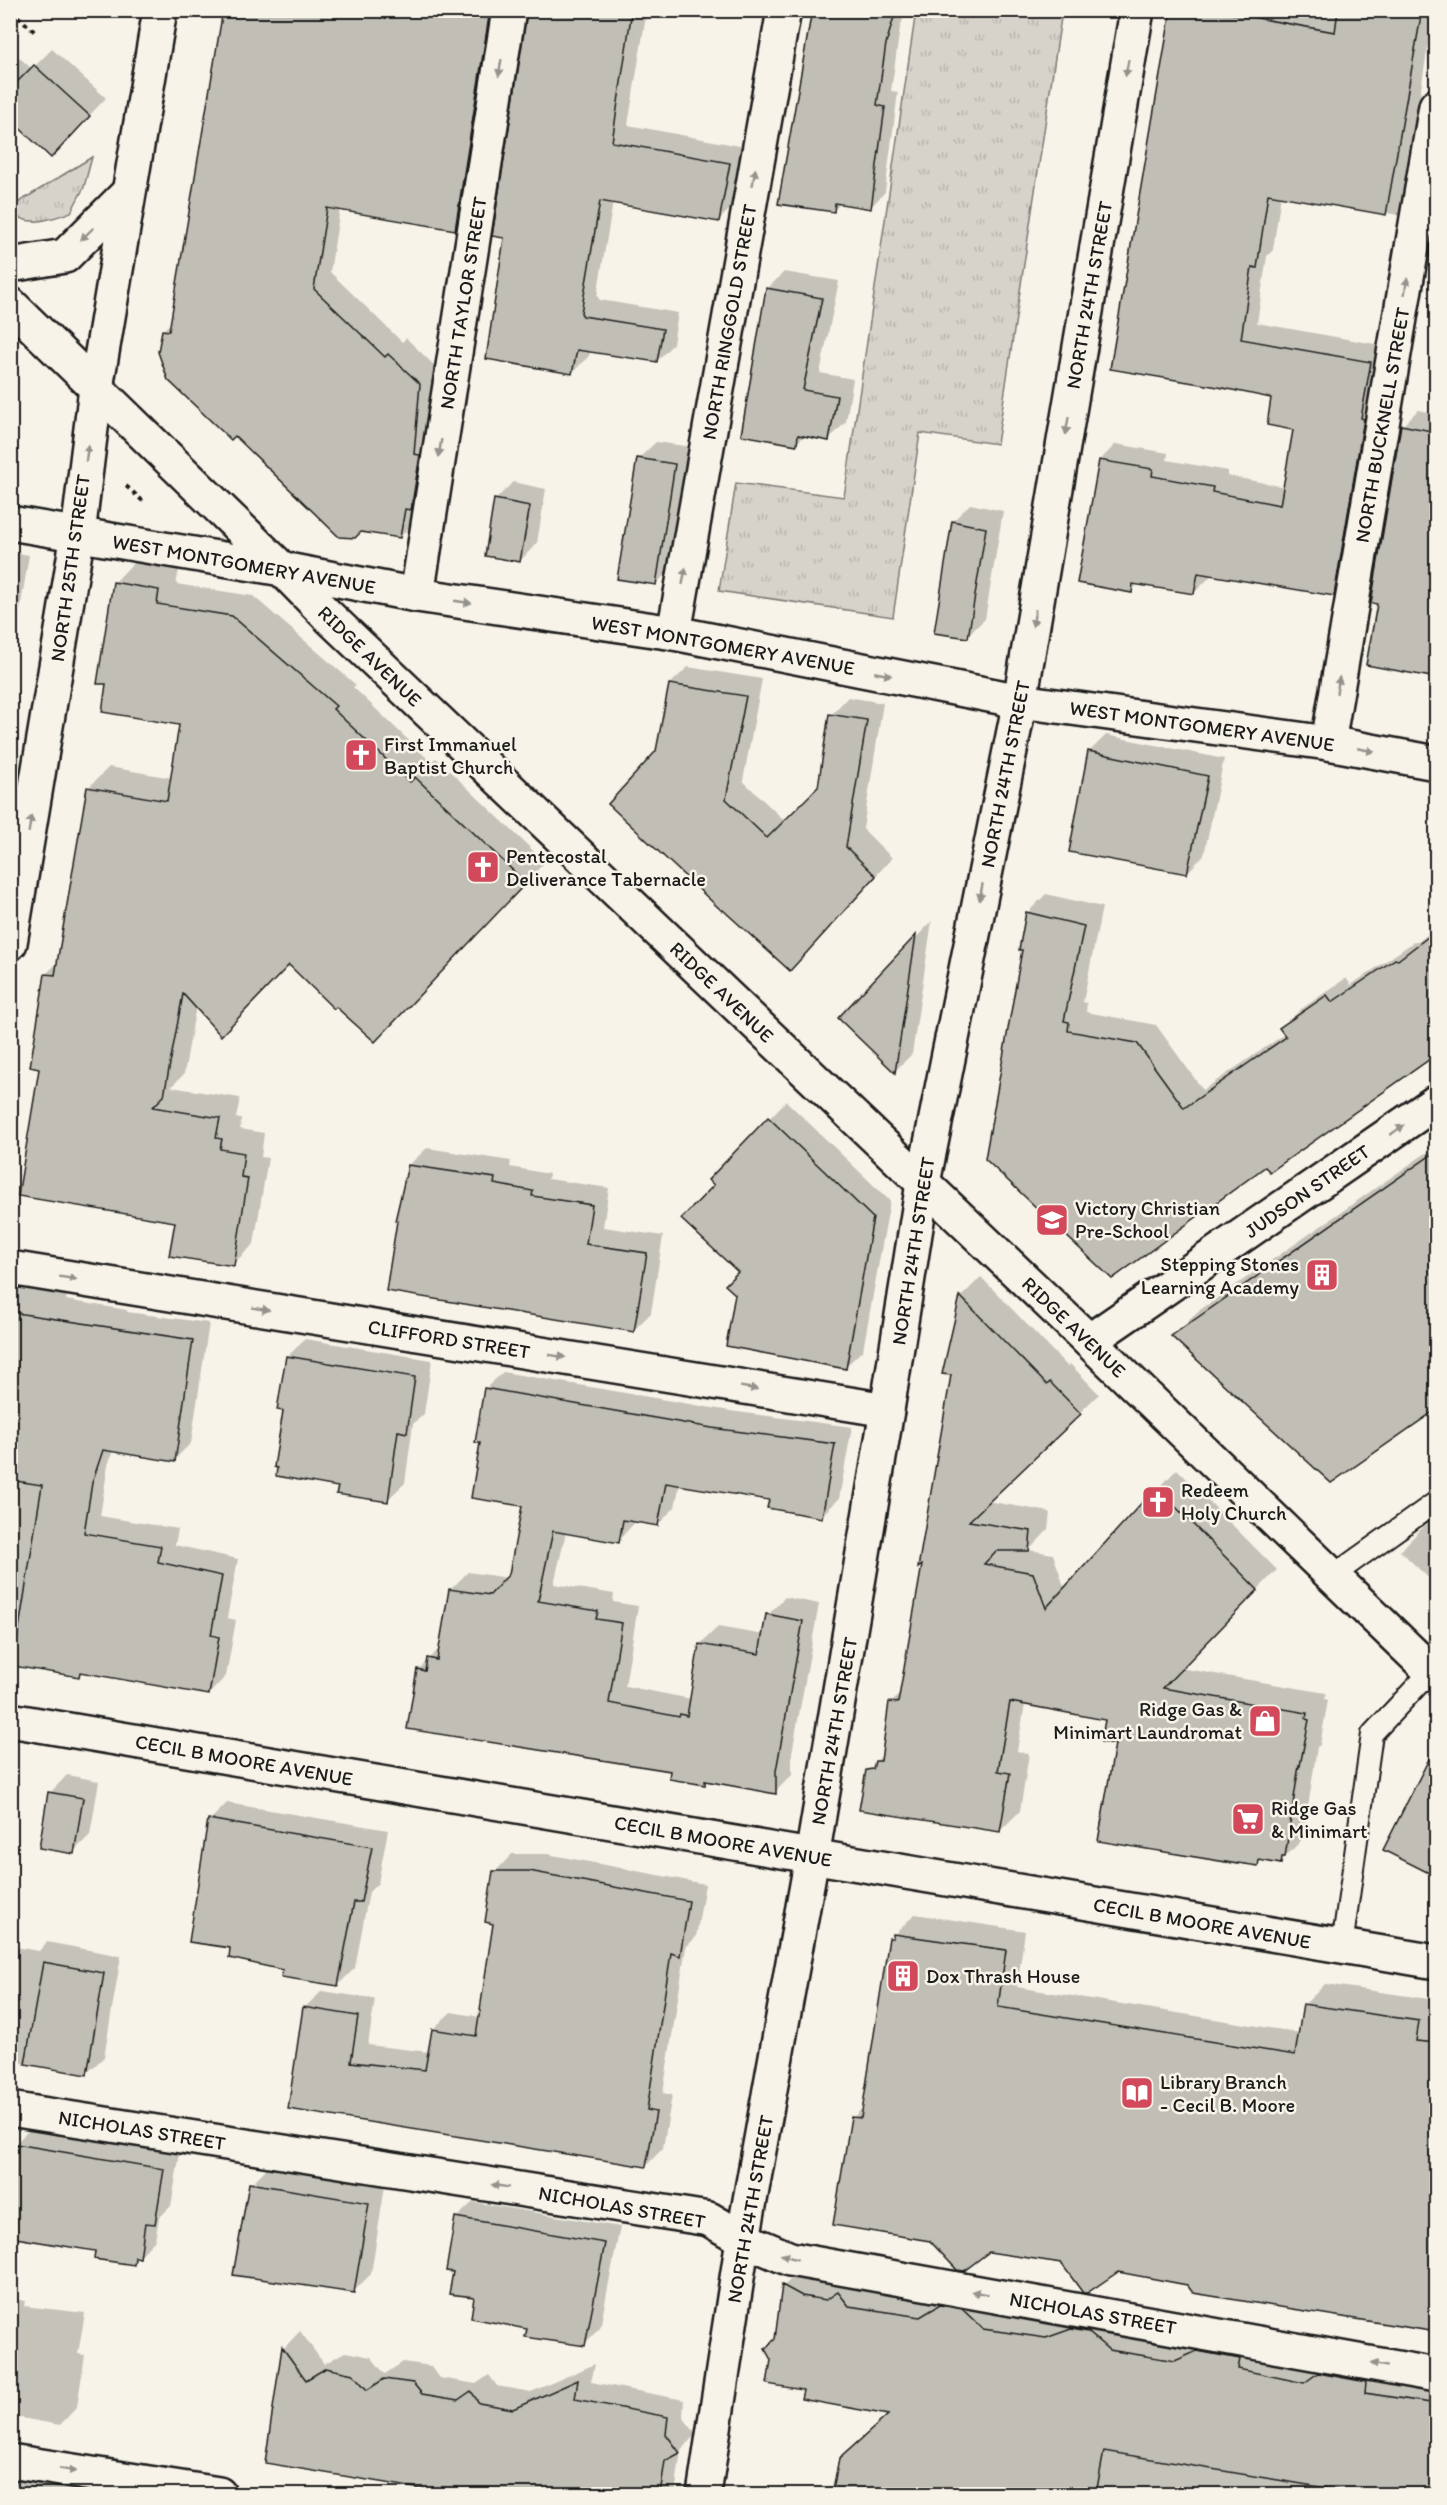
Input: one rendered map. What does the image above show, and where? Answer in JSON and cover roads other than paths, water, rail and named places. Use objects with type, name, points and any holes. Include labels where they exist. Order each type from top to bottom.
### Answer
[{"type":"street","name":"NORTH 25TH STREET","points":[[10,943],[78,534],[96,388],[160,10]]},
{"type":"street","name":"NORTH TAYLOR STREET","points":[[417,595],[509,10]]},
{"type":"street","name":"NORTH RINGGOLD STREET","points":[[674,633],[784,10]]},
{"type":"street","name":"NORTH 24TH STREET","points":[[704,2494],[743,2239],[813,1857],[923,1183],[1020,701],[1137,10]]},
{"type":"street","name":"NORTH BUCKNELL STREET","points":[[1328,743],[1437,106]]},
{"type":"street","points":[[10,265],[65,256],[129,193]]},
{"type":"street","name":"RIDGE AVENUE","points":[[10,304],[326,614],[1089,1341],[1434,1674]]},
{"type":"street","name":"WEST MONTGOMERY AVENUE","points":[[10,523],[282,569],[417,595],[674,633],[1020,701],[1328,743],[1437,763]]},
{"type":"street","name":"JUDSON STREET","points":[[1089,1341],[1437,1102]]},
{"type":"street","name":"CLIFFORD STREET","points":[[10,1268],[887,1410]]},
{"type":"street","name":"CECIL B MOORE AVENUE","points":[[10,1720],[1437,1962]]},
{"type":"street","name":"NICHOLAS STREET","points":[[10,2109],[709,2219],[743,2239],[790,2259],[1437,2375]]},
{"type":"street","points":[[10,2461],[219,2494]]},
{"type":"lane","points":[[1331,1576],[1437,1502]]},
{"type":"lane","points":[[1342,1947],[1372,1734],[1434,1674]]},
{"type":"place","name":"First Immanuel Baptist Church","points":[[361,755]]},
{"type":"place","name":"Pentecostal Deliverance Tabernacle","points":[[483,867]]},
{"type":"place","name":"Victory Christian Pre-School","points":[[1052,1220]]},
{"type":"place","name":"Stepping Stones Learning Academy","points":[[1322,1275]]},
{"type":"place","name":"Redeem Holy Church","points":[[1158,1502]]},
{"type":"place","name":"Ridge Gas & Minimart Laundromat","points":[[1265,1721]]},
{"type":"place","name":"Ridge Gas & Minimart","points":[[1248,1819]]},
{"type":"place","name":"Dox Thrash House","points":[[903,1976]]},
{"type":"place","name":"Library Branch - Cecil B. Moore","points":[[1137,2093]]}]
